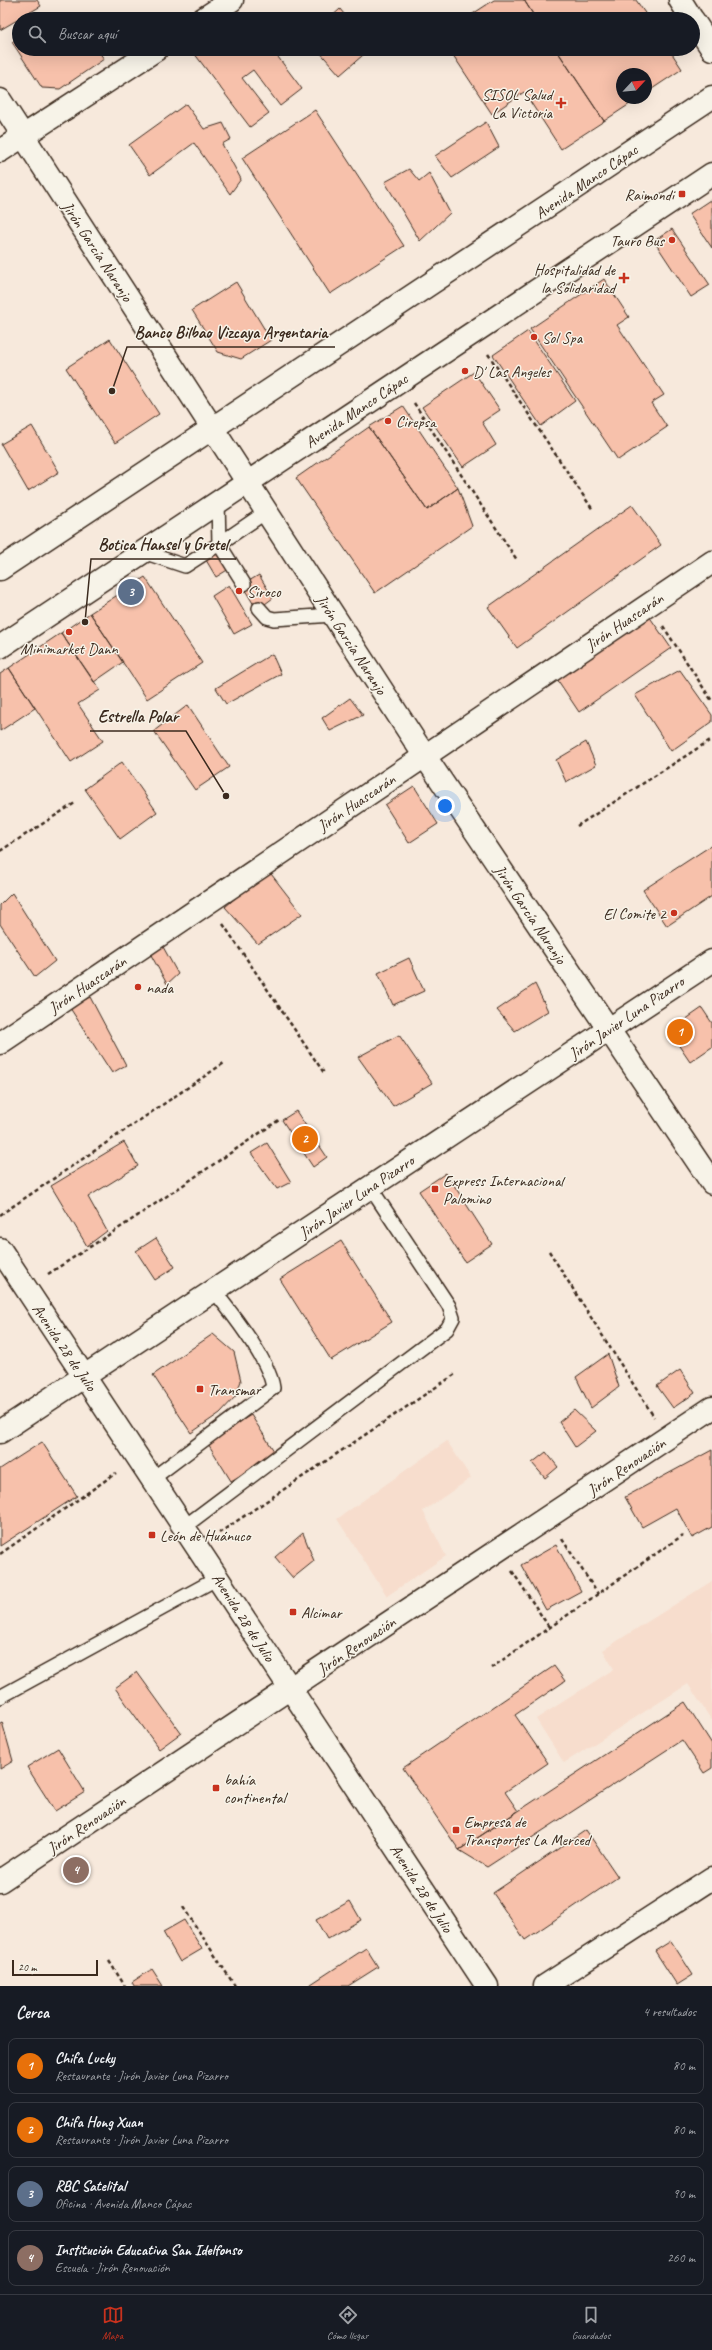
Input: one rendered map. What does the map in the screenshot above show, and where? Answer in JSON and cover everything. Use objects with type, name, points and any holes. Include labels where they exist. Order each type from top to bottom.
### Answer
[{"type":"street","points":[[214,12],[232,0]]},
{"type":"street","points":[[680,0],[688,12]]},
{"type":"street","points":[[700,31],[712,49]]},
{"type":"street","points":[[0,151],[146,56]]},
{"type":"street","name":"Avenida Manco Cápac","points":[[0,569],[712,97]]},
{"type":"street","name":"Jirón García Naranjo","points":[[0,100],[424,756],[712,1183]]},
{"type":"street","name":"Avenida Manco Cápac","points":[[0,647],[712,174]]},
{"type":"street","name":"Jirón Huascarán","points":[[0,1043],[712,562]]},
{"type":"street","name":"Jirón Javier Luna Pizarro","points":[[0,1432],[712,961]]},
{"type":"street","name":"Avenida 28 de Julio","points":[[0,1249],[487,1986]]},
{"type":"street","name":"Jirón Renovación","points":[[0,1881],[712,1408]]},
{"type":"street","points":[[544,1986],[712,1878]]},
{"type":"lane","points":[[218,502],[219,544],[244,584]]},
{"type":"lane","points":[[142,552],[185,566],[266,512]]},
{"type":"lane","points":[[260,608],[267,616],[274,619],[333,615]]},
{"type":"lane","points":[[184,1527],[447,1329],[453,1318],[449,1306],[370,1187]]},
{"type":"lane","points":[[152,1479],[273,1388],[267,1370],[236,1318],[214,1291]]},
{"type":"lane","points":[[0,1697],[218,1578]]},
{"type":"path","points":[[473,332],[593,510]]},
{"type":"path","points":[[399,381],[517,560]]},
{"type":"path","points":[[649,605],[712,701]]},
{"type":"path","points":[[577,826],[712,739]]},
{"type":"path","points":[[0,850],[74,803]]},
{"type":"path","points":[[208,902],[324,1073]]},
{"type":"path","points":[[0,1215],[224,1064]]},
{"type":"path","points":[[26,1288],[127,1223],[279,1120]]},
{"type":"path","points":[[550,1251],[668,1438]]},
{"type":"path","points":[[198,1548],[457,1373]]},
{"type":"path","points":[[0,1554],[138,1457]]},
{"type":"path","points":[[548,1517],[598,1594]]},
{"type":"path","points":[[491,1668],[683,1534]]},
{"type":"path","points":[[498,1551],[549,1627]]},
{"type":"path","points":[[183,1907],[235,1986]]},
{"type":"path","points":[[109,1961],[125,1986]]},
{"type":"shaded area","points":[[447,1441],[471,1478],[423,1511],[446,1556],[387,1596],[337,1519]]},
{"type":"shaded area","points":[[712,1581],[712,1721],[688,1684],[564,1763],[536,1719],[614,1669],[603,1650]]},
{"type":"building","points":[[0,0],[37,0],[41,6],[31,12],[12,12],[12,23],[0,30]]},
{"type":"building","points":[[494,0],[524,0],[532,12],[476,12]]},
{"type":"building","points":[[524,0],[636,0],[644,12],[532,12]]},
{"type":"building","points":[[21,56],[102,56],[104,59],[60,89],[42,88]]},
{"type":"building","points":[[196,56],[277,56],[302,89],[280,106],[253,70],[242,78],[269,113],[250,127]]},
{"type":"building","points":[[323,56],[362,56],[340,75]]},
{"type":"building","name":"SISOL Salud La Victoria","points":[[454,56],[561,56],[604,121],[561,149],[524,92],[492,114]]},
{"type":"building","points":[[561,56],[674,56],[682,69],[652,89],[652,68],[616,68],[616,104],[630,104],[604,121]]},
{"type":"building","points":[[186,104],[204,129],[223,123],[231,139],[222,144],[241,179],[230,194],[194,143],[150,175],[129,145]]},
{"type":"building","points":[[315,110],[404,246],[330,294],[242,158]]},
{"type":"building","points":[[486,122],[499,147],[452,178],[435,156]]},
{"type":"building","points":[[409,169],[419,181],[429,173],[450,213],[420,241],[385,182]]},
{"type":"building","points":[[710,200],[712,203],[712,248],[689,214]]},
{"type":"building","points":[[672,229],[710,285],[691,297],[654,241]]},
{"type":"building","points":[[604,279],[629,317],[617,325],[664,395],[651,403],[667,427],[618,460],[530,329]]},
{"type":"building","points":[[236,282],[271,340],[241,359],[218,352],[192,310]]},
{"type":"building","points":[[528,331],[575,401],[541,426],[493,355]]},
{"type":"building","points":[[110,339],[159,414],[115,443],[66,368]]},
{"type":"building","points":[[474,372],[500,410],[482,422],[496,445],[463,467],[422,407]]},
{"type":"building","points":[[403,406],[458,488],[427,510],[369,427]]},
{"type":"building","points":[[32,426],[59,472],[28,491],[1,444]]},
{"type":"building","points":[[369,427],[427,510],[458,488],[472,526],[375,593],[296,478]]},
{"type":"building","points":[[632,505],[661,545],[517,648],[488,607]]},
{"type":"building","points":[[220,552],[229,569],[216,577],[206,560]]},
{"type":"building","points":[[259,575],[273,598],[257,610],[242,585]]},
{"type":"building","points":[[145,577],[202,663],[147,699],[90,613]]},
{"type":"building","points":[[229,585],[252,624],[234,634],[212,596]]},
{"type":"building","points":[[90,613],[123,662],[94,682],[61,633]]},
{"type":"building","points":[[649,616],[671,648],[579,712],[557,679]]},
{"type":"building","points":[[61,633],[100,690],[78,704],[103,741],[71,762],[9,668]]},
{"type":"building","points":[[272,654],[281,674],[226,704],[216,688]]},
{"type":"building","points":[[9,668],[35,708],[0,731],[0,674]]},
{"type":"building","points":[[680,670],[712,715],[712,722],[671,751],[635,695]]},
{"type":"building","points":[[350,698],[363,715],[330,731],[322,718]]},
{"type":"building","points":[[188,705],[229,767],[195,790],[154,731]]},
{"type":"building","points":[[586,742],[596,765],[566,782],[556,760]]},
{"type":"building","points":[[122,762],[157,812],[120,839],[85,789]]},
{"type":"building","points":[[414,786],[438,824],[409,843],[385,805]]},
{"type":"building","points":[[712,845],[712,896],[667,926],[643,890]]},
{"type":"building","points":[[268,870],[302,914],[258,944],[225,907]]},
{"type":"building","points":[[12,893],[55,961],[35,977],[0,924],[0,905]]},
{"type":"building","points":[[162,945],[178,974],[167,984],[151,955]]},
{"type":"building","points":[[409,958],[424,991],[393,1005],[378,973]]},
{"type":"building","points":[[535,984],[548,1011],[515,1031],[497,1010]]},
{"type":"building","points":[[90,997],[126,1065],[112,1073],[70,1008]]},
{"type":"building","points":[[702,1008],[712,1023],[712,1047],[690,1062],[669,1031]]},
{"type":"building","points":[[399,1035],[432,1083],[393,1106],[358,1057]]},
{"type":"building","points":[[296,1111],[327,1157],[313,1167],[282,1120]]},
{"type":"building","points":[[124,1142],[138,1166],[88,1197],[107,1231],[87,1246],[51,1186]]},
{"type":"building","points":[[267,1143],[291,1182],[277,1189],[251,1153]]},
{"type":"building","points":[[446,1173],[492,1244],[465,1262],[419,1191]]},
{"type":"building","points":[[156,1238],[175,1267],[155,1280],[136,1251]]},
{"type":"building","points":[[341,1241],[392,1322],[331,1360],[280,1279]]},
{"type":"building","name":"Transmar","points":[[213,1334],[234,1352],[241,1381],[235,1397],[220,1413],[191,1433],[153,1375]]},
{"type":"building","points":[[608,1354],[619,1387],[591,1408],[576,1377]]},
{"type":"building","points":[[680,1370],[695,1393],[673,1408],[657,1386]]},
{"type":"building","points":[[574,1410],[596,1431],[575,1447],[559,1422]]},
{"type":"building","points":[[251,1415],[276,1454],[231,1481],[207,1442]]},
{"type":"building","points":[[42,1442],[77,1496],[0,1546],[0,1469]]},
{"type":"building","points":[[712,1450],[712,1527],[692,1538],[676,1508],[642,1527],[625,1497]]},
{"type":"building","points":[[546,1452],[558,1467],[545,1478],[532,1463]]},
{"type":"building","points":[[303,1533],[314,1561],[293,1578],[275,1557]]},
{"type":"building","points":[[556,1545],[581,1591],[546,1610],[521,1565]]},
{"type":"building","points":[[554,1666],[565,1681],[515,1715],[548,1763],[505,1792],[518,1811],[459,1850],[403,1768]]},
{"type":"building","points":[[137,1672],[181,1733],[159,1749],[115,1688]]},
{"type":"building","points":[[685,1702],[712,1744],[712,1768],[704,1773],[682,1740],[487,1867],[459,1850]]},
{"type":"building","points":[[2,1722],[13,1761],[0,1769],[0,1723]]},
{"type":"building","points":[[58,1748],[85,1792],[55,1811],[27,1767]]},
{"type":"building","points":[[586,1830],[618,1877],[525,1940],[493,1893]]},
{"type":"building","points":[[77,1859],[87,1875],[75,1882],[66,1865]]},
{"type":"building","points":[[350,1901],[361,1920],[327,1939],[316,1920]]},
{"type":"building","points":[[184,1920],[202,1949],[180,1962],[163,1932]]},
{"type":"building","points":[[671,1941],[693,1975],[677,1985],[655,1951]]},
{"type":"building","points":[[366,1948],[378,1967],[348,1986],[308,1986]]},
{"type":"building","points":[[152,1969],[163,1986],[134,1986],[132,1982]]},
{"type":"place","name":"SISOL Salud La Victoria","points":[[561,103]]},
{"type":"place","name":"Raimondi","points":[[682,194]]},
{"type":"place","name":"Tauro Bus","points":[[672,240]]},
{"type":"place","name":"Hospitalidad de la Solidaridad","points":[[624,278]]},
{"type":"place","name":"Sol Spa","points":[[534,337]]},
{"type":"place","name":"D' Las Angeles","points":[[465,371]]},
{"type":"place","name":"Banco Bilbao Vizcaya Argentaria","points":[[112,391]]},
{"type":"place","name":"Cirepsa","points":[[388,421]]},
{"type":"place","name":"Siroco","points":[[239,591]]},
{"type":"place","name":"RBC Satelital","points":[[131,592]]},
{"type":"place","name":"Botica Hansel y Gretel","points":[[85,622]]},
{"type":"place","name":"Minimarket Dann","points":[[69,632]]},
{"type":"place","name":"Estrella Polar","points":[[226,796]]},
{"type":"place","name":"El Comite 2","points":[[674,913]]},
{"type":"place","name":"nada","points":[[138,987]]},
{"type":"place","name":"Chifa Lucky","points":[[680,1032]]},
{"type":"place","name":"Chifa Hong Xuan","points":[[305,1139]]},
{"type":"place","name":"Express Internacional Palomino","points":[[435,1189]]},
{"type":"place","name":"Transmar","points":[[200,1389]]},
{"type":"place","name":"León de Huánuco","points":[[152,1535]]},
{"type":"place","name":"Alcimar","points":[[293,1612]]},
{"type":"place","name":"bahía continental","points":[[216,1788]]},
{"type":"place","name":"Empresa de Transportes La Merced","points":[[456,1830]]},
{"type":"place","name":"Institución Educativa San Idelfonso","points":[[76,1870]]}]
